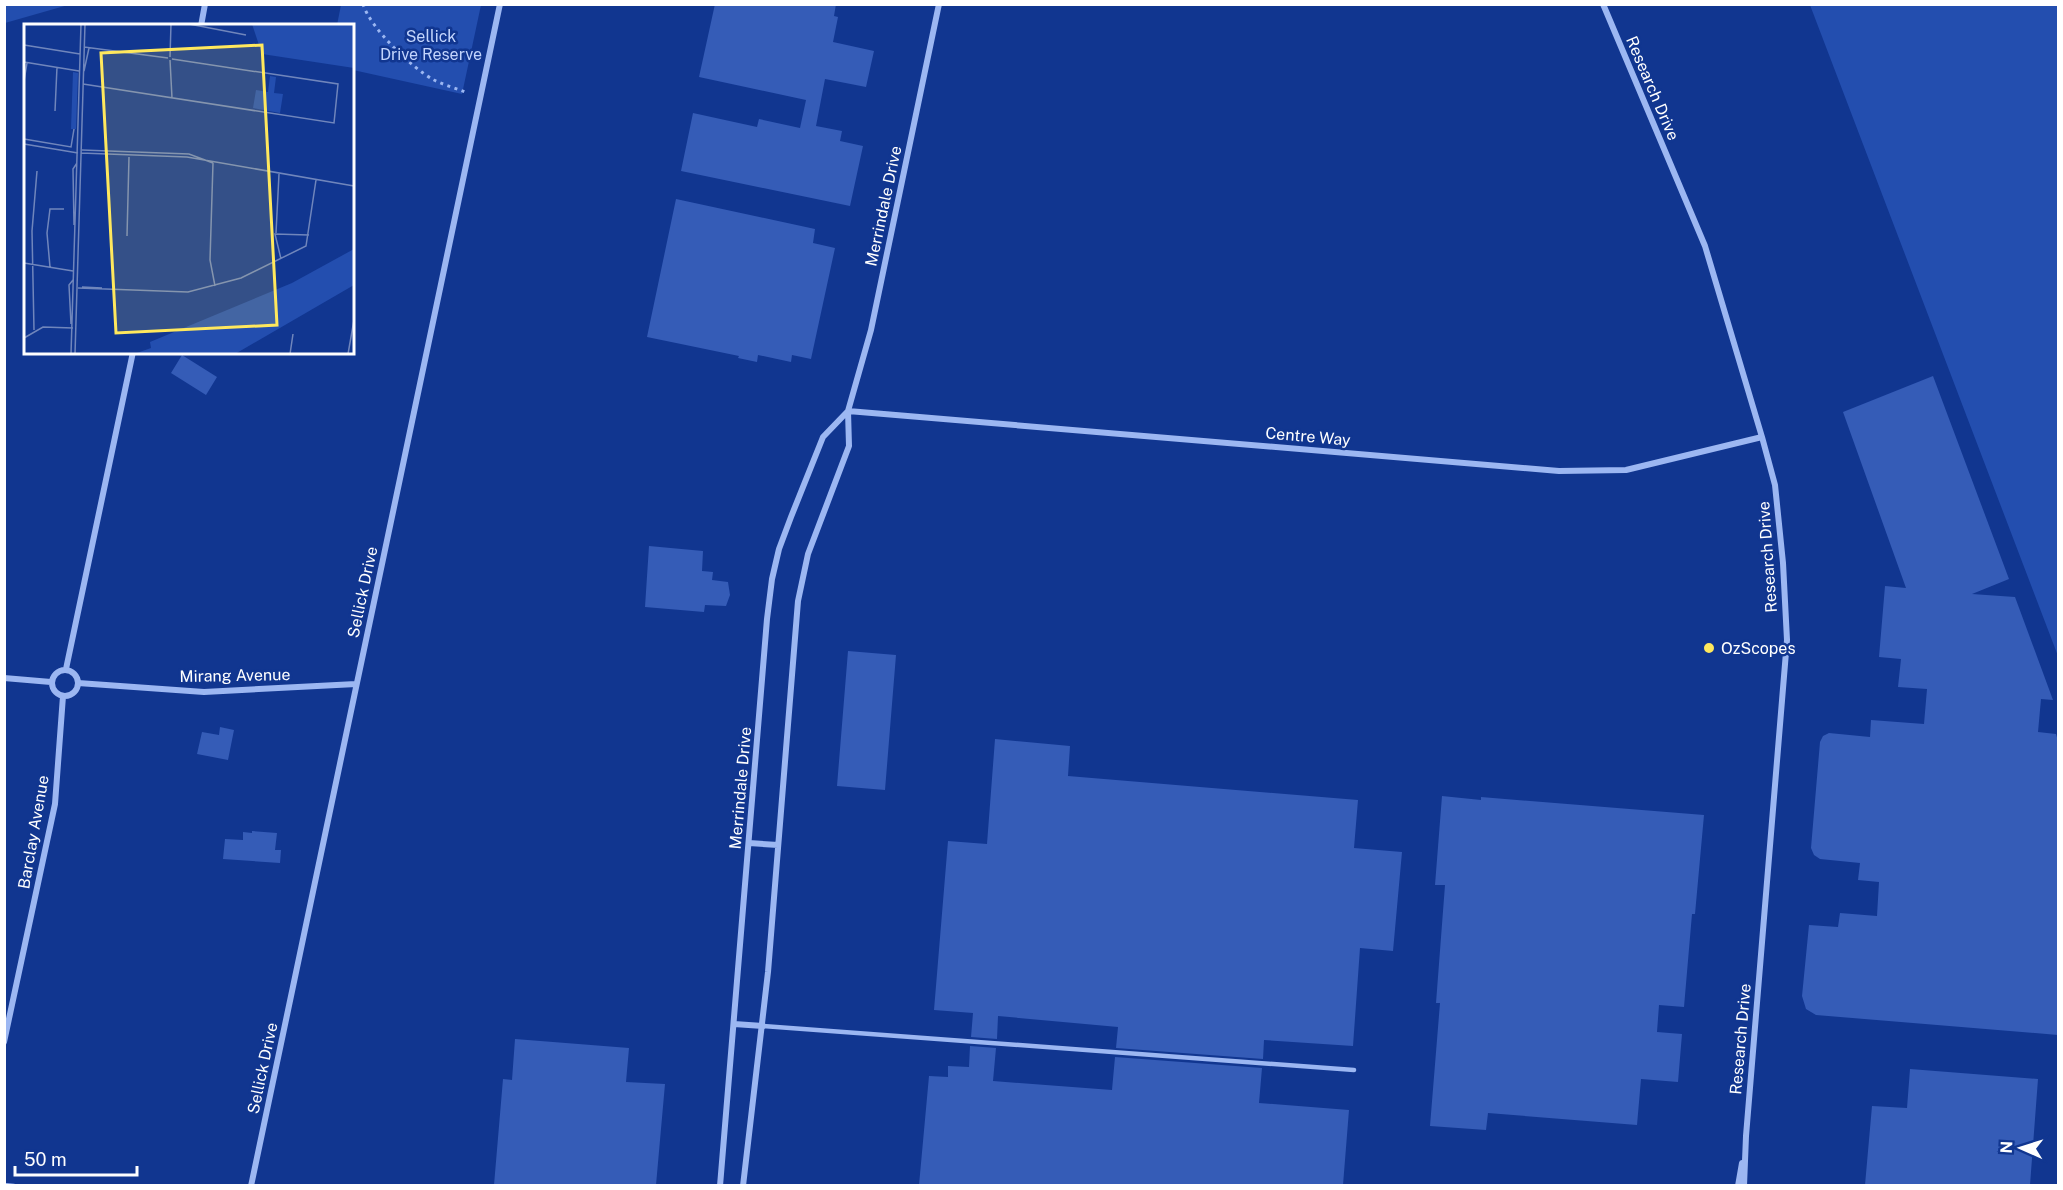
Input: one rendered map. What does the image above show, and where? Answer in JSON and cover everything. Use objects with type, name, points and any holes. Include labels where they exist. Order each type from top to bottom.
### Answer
[{"type":"street","points":[[201,24],[205,4]]},
{"type":"street","name":"Sellick Drive","points":[[251,1185],[500,4]]},
{"type":"street","name":"Merrindale Drive","points":[[743,1185],[763,1026],[798,601],[808,554],[849,446],[848,411],[871,330],[939,4]]},
{"type":"street","name":"Research Drive","points":[[1603,4],[1705,246],[1775,485],[1783,563],[1786,640],[1744,1185]]},
{"type":"street","points":[[66,669],[133,354]]},
{"type":"street","name":"Merrindale Drive","points":[[720,1185],[772,579],[779,549],[823,437],[848,411]]},
{"type":"street","name":"Centre Way","points":[[848,411],[1559,471],[1626,470],[1762,436]]},
{"type":"street","points":[[66,669],[74,672],[78,683],[75,691],[68,696],[63,696],[53,690],[51,682],[54,674],[66,669]]},
{"type":"street","points":[[4,678],[51,682]]},
{"type":"street","name":"Mirang Avenue","points":[[78,683],[204,692],[356,684]]},
{"type":"street","name":"Barclay Avenue","points":[[4,1042],[55,804],[63,696]]},
{"type":"street","points":[[749,843],[778,845]]},
{"type":"street","points":[[734,1024],[763,1026]]},
{"type":"street","name":"Research Drive","points":[[1738,1185],[1746,1136]]},
{"type":"lane","points":[[763,1026],[1354,1070]]},
{"type":"lane","points":[[4,1185],[14,1185]]},
{"type":"path","points":[[363,4],[382,35],[404,58],[433,79],[465,92]]},
{"type":"green space","points":[[5,4],[68,4],[68,5],[5,23]]},
{"type":"green space","name":"Sellick Drive Reserve","points":[[341,5],[481,5],[462,94],[354,70],[354,24],[337,24]]},
{"type":"green space","points":[[1810,5],[2058,5],[2058,656]]},
{"type":"building","points":[[715,4],[836,4],[834,16],[838,17],[833,42],[874,51],[866,87],[825,79],[816,126],[842,131],[840,141],[863,146],[850,206],[681,171],[693,113],[757,127],[759,119],[800,128],[806,100],[699,77]]},
{"type":"building","points":[[676,199],[815,229],[813,243],[835,248],[811,359],[792,355],[791,362],[758,355],[757,362],[738,358],[739,356],[647,337]]},
{"type":"building","points":[[182,355],[217,377],[206,395],[171,373]]},
{"type":"building","points":[[1933,376],[2009,579],[1972,594],[2015,597],[2053,700],[2041,699],[2038,732],[2056,734],[2058,741],[2058,1035],[1816,1015],[1806,1009],[1802,996],[1809,925],[1838,927],[1840,913],[1877,916],[1879,882],[1858,880],[1860,863],[1820,859],[1814,855],[1811,848],[1820,742],[1823,736],[1829,733],[1870,737],[1871,720],[1924,724],[1927,689],[1898,687],[1901,659],[1879,657],[1885,586],[1906,588],[1843,412]]},
{"type":"building","points":[[649,546],[703,551],[702,571],[713,572],[712,580],[728,582],[730,595],[726,606],[705,605],[704,612],[645,607]]},
{"type":"building","points":[[848,651],[896,655],[885,790],[837,786]]},
{"type":"building","points":[[220,727],[234,730],[228,760],[197,754],[202,732],[219,735]]},
{"type":"building","points":[[995,739],[1070,746],[1068,776],[1358,800],[1354,848],[1402,852],[1393,951],[1360,948],[1353,1046],[1264,1040],[1263,1059],[1116,1048],[1118,1027],[998,1016],[997,1039],[971,1037],[973,1013],[934,1010],[948,841],[987,844]]},
{"type":"building","points":[[1442,796],[1481,800],[1481,797],[1704,815],[1684,1007],[1659,1005],[1657,1032],[1682,1034],[1678,1082],[1641,1079],[1637,1125],[1488,1113],[1486,1130],[1430,1126],[1440,1003],[1436,1003],[1445,885],[1435,885]]},
{"type":"building","points":[[252,831],[277,833],[275,850],[281,850],[280,863],[223,859],[225,839],[243,840],[243,832],[252,833]]},
{"type":"building","points":[[515,1039],[629,1048],[626,1082],[665,1084],[656,1185],[494,1185],[503,1079],[512,1080]]},
{"type":"building","points":[[970,1046],[996,1048],[993,1081],[1112,1090],[1115,1057],[1262,1068],[1259,1103],[1349,1110],[1343,1185],[919,1185],[929,1076],[948,1077],[948,1066],[969,1067]]},
{"type":"building","points":[[1910,1069],[2038,1079],[2030,1185],[1865,1185],[1872,1106],[1907,1108]]},
{"type":"place","name":"OzScopes","points":[[1709,648]]}]
